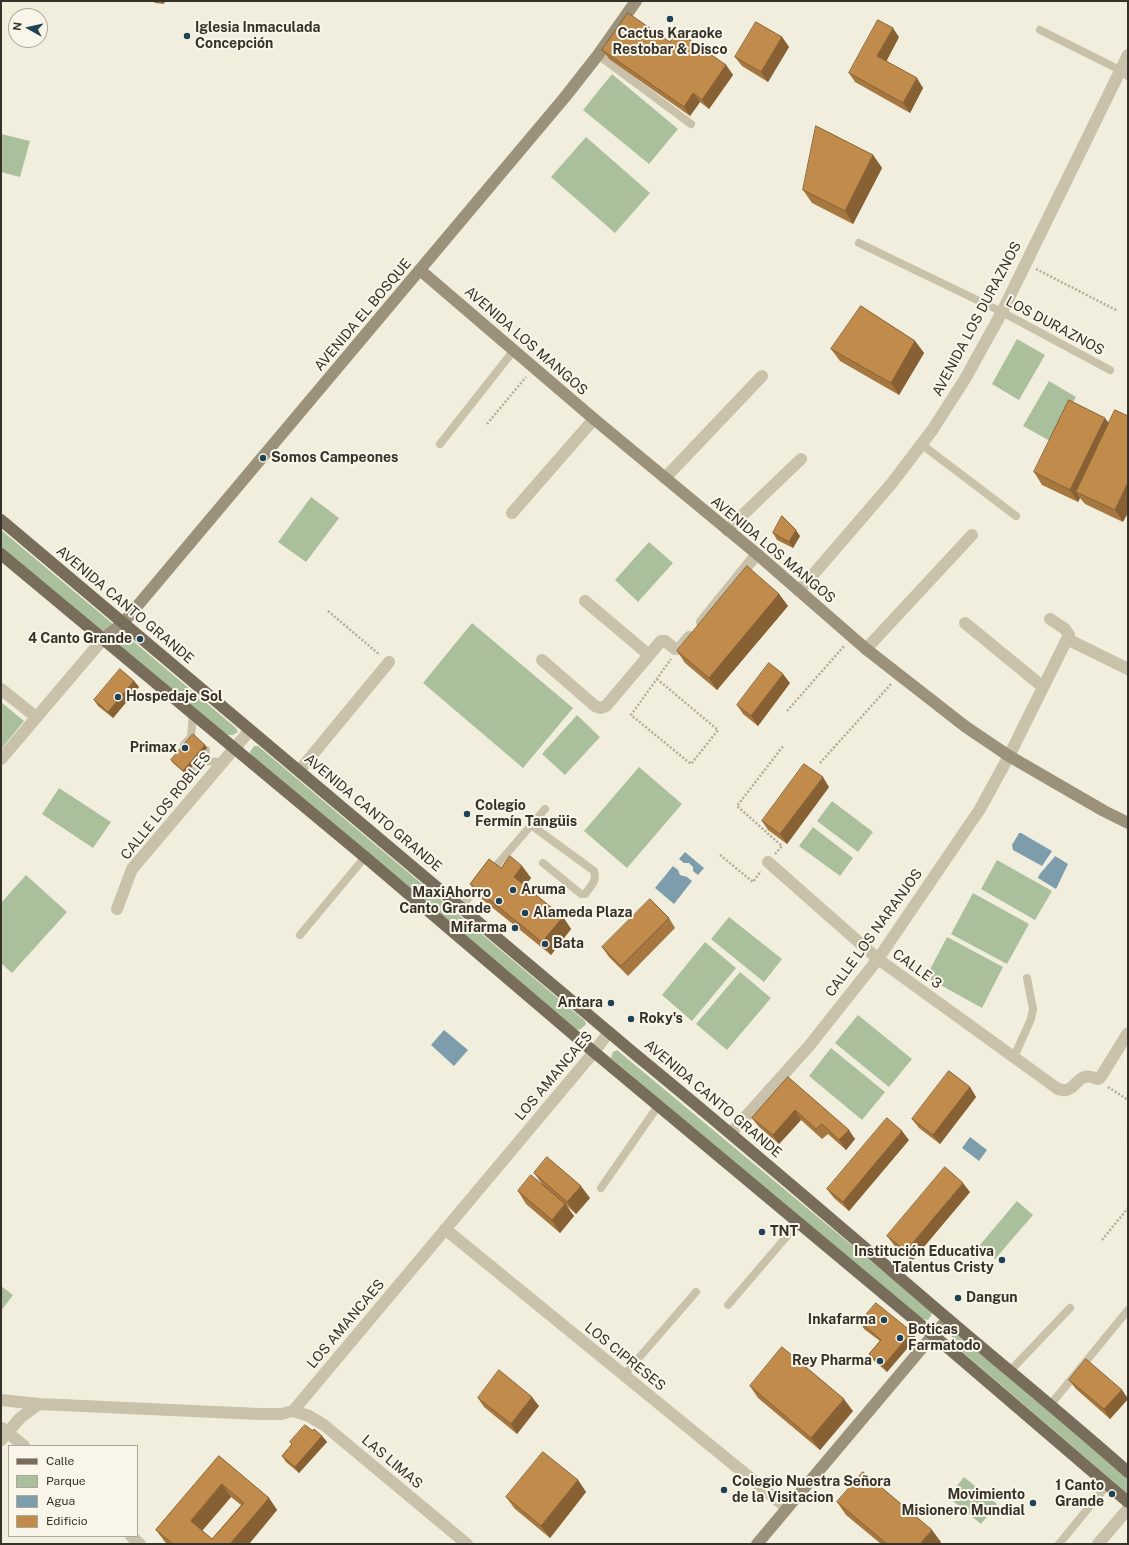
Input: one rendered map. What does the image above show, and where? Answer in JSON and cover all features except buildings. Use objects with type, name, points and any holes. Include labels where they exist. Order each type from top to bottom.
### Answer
[{"type":"main road","name":"AVENIDA CANTO GRANDE","points":[[1,520],[731,1133],[948,1319],[1051,1404],[1128,1472]]},
{"type":"main road","points":[[1,554],[365,857],[658,1106],[799,1222],[1128,1502]]},
{"type":"street","name":"AVENIDA EL BOSQUE","points":[[103,639],[123,623],[565,97],[598,55],[636,1]]},
{"type":"street","name":"AVENIDA LOS DURAZNOS","points":[[799,591],[892,482],[922,444],[965,379],[1002,312],[1025,264],[1124,73],[1128,55]]},
{"type":"street","name":"AVENIDA LOS MANGOS","points":[[420,270],[594,419],[757,554],[866,649],[899,675],[966,727],[1009,756],[1104,811],[1128,823]]},
{"type":"street","points":[[666,478],[762,376]]},
{"type":"street","points":[[512,513],[594,419]]},
{"type":"street","points":[[728,530],[801,459]]},
{"type":"street","points":[[866,649],[972,535]]},
{"type":"street","points":[[542,660],[595,706],[601,708],[606,706],[661,641],[665,641],[674,649],[679,649],[757,554]]},
{"type":"street","points":[[585,601],[649,655]]},
{"type":"street","points":[[1050,619],[1065,629],[1069,635],[1067,639],[1128,669]]},
{"type":"street","points":[[965,623],[1043,687]]},
{"type":"street","points":[[1,758],[103,639]]},
{"type":"street","name":"CALLE LOS NARANJOS","points":[[731,1133],[808,1046],[878,959],[980,809],[1009,756],[1067,639]]},
{"type":"street","points":[[299,771],[389,662]]},
{"type":"street","points":[[1,689],[36,717]]},
{"type":"street","name":"CALLE LOS ROBLES","points":[[116,909],[132,870],[250,730]]},
{"type":"street","name":"CALLE 3","points":[[768,862],[878,959],[1058,1089],[1064,1091],[1070,1089],[1086,1076],[1090,1075],[1097,1079]]},
{"type":"street","name":"LOS AMANCAES","points":[[293,1411],[594,1052],[609,1032]]},
{"type":"street","points":[[1097,1079],[1100,1078],[1128,1033]]},
{"type":"street","name":"LOS CIPRESES","points":[[445,1229],[787,1508]]},
{"type":"street","points":[[757,1544],[948,1319]]},
{"type":"street","points":[[1,1400],[39,1404],[259,1414],[281,1414],[293,1411]]},
{"type":"street","points":[[22,1445],[3,1433],[39,1404]]},
{"type":"street","name":"LAS LIMAS","points":[[293,1411],[309,1416],[324,1425],[467,1544]]},
{"type":"street","points":[[1098,1544],[1128,1509]]},
{"type":"street","points":[[132,1537],[140,1544]]},
{"type":"lane","points":[[1040,30],[1124,73]]},
{"type":"lane","points":[[598,55],[691,124]]},
{"type":"lane","name":"LOS DURAZNOS","points":[[859,243],[1002,312],[1110,370]]},
{"type":"lane","points":[[440,444],[514,350]]},
{"type":"lane","points":[[922,444],[1016,516]]},
{"type":"lane","points":[[177,752],[192,738],[194,714]]},
{"type":"lane","points":[[191,768],[193,768],[206,750]]},
{"type":"lane","points":[[198,761],[222,762]]},
{"type":"lane","points":[[461,907],[545,809]]},
{"type":"lane","points":[[531,825],[594,871],[596,877],[595,882],[585,894],[581,894],[543,863]]},
{"type":"lane","points":[[300,935],[365,857]]},
{"type":"lane","points":[[1014,1057],[1031,1019],[1033,1009],[1028,978]]},
{"type":"lane","points":[[601,1188],[658,1106]]},
{"type":"lane","points":[[728,1305],[799,1222]]},
{"type":"lane","points":[[624,1375],[696,1292]]},
{"type":"lane","points":[[1010,1371],[1070,1308]]},
{"type":"lane","points":[[1051,1404],[1128,1310]]},
{"type":"lane","points":[[1059,1544],[1108,1484]]},
{"type":"path","points":[[1025,264],[1118,311]]},
{"type":"path","points":[[487,424],[534,367]]},
{"type":"path","points":[[328,611],[389,662]]},
{"type":"path","points":[[787,711],[852,637]]},
{"type":"path","points":[[657,678],[718,730],[691,764],[631,715],[657,678],[679,649]]},
{"type":"path","points":[[820,763],[899,675]]},
{"type":"path","points":[[720,855],[753,882],[782,846],[737,806],[784,745]]},
{"type":"path","points":[[1097,1079],[1128,1100]]},
{"type":"path","points":[[1102,1240],[1128,1208]]},
{"type":"green space","points":[[612,74],[678,129],[649,164],[583,110]]},
{"type":"green space","points":[[1,134],[30,141],[20,177],[1,172]]},
{"type":"green space","points":[[586,137],[650,193],[615,233],[551,177]]},
{"type":"green space","points":[[1017,339],[1045,355],[1019,400],[992,384]]},
{"type":"green space","points":[[1049,381],[1076,397],[1050,441],[1023,426]]},
{"type":"green space","points":[[311,497],[339,518],[306,562],[278,542]]},
{"type":"green space","points":[[1,530],[113,624],[110,630],[102,631],[1,547]]},
{"type":"green space","points":[[649,542],[673,563],[638,602],[615,580]]},
{"type":"green space","points":[[472,623],[573,708],[523,768],[423,683]]},
{"type":"green space","points":[[127,636],[236,728],[238,732],[233,735],[227,735],[119,646],[119,643],[123,638]]},
{"type":"green space","points":[[1,702],[24,721],[1,749]]},
{"type":"green space","points":[[577,715],[600,737],[565,775],[542,754]]},
{"type":"green space","points":[[254,746],[258,746],[585,1021],[586,1024],[581,1029],[577,1030],[251,755],[250,752]]},
{"type":"green space","points":[[639,767],[682,804],[627,868],[584,831]]},
{"type":"green space","points":[[59,788],[111,822],[93,848],[42,814]]},
{"type":"green space","points":[[832,801],[873,832],[858,852],[817,821]]},
{"type":"green space","points":[[813,827],[853,858],[840,876],[799,846]]},
{"type":"green space","points":[[997,860],[1052,891],[1035,920],[981,889]]},
{"type":"green space","points":[[26,875],[67,912],[12,973],[1,963],[1,903]]},
{"type":"green space","points":[[973,893],[1029,924],[1007,964],[951,934]]},
{"type":"green space","points":[[729,917],[782,959],[764,982],[711,939]]},
{"type":"green space","points":[[947,937],[1003,967],[982,1008],[926,977]]},
{"type":"green space","points":[[705,942],[736,968],[692,1021],[662,995]]},
{"type":"green space","points":[[740,972],[771,998],[727,1050],[696,1024]]},
{"type":"green space","points":[[858,1015],[912,1059],[889,1087],[835,1043]]},
{"type":"green space","points":[[831,1048],[885,1092],[862,1120],[809,1076]]},
{"type":"green space","points":[[617,1050],[932,1312],[928,1320],[922,1319],[611,1058],[613,1052]]},
{"type":"green space","points":[[1017,1201],[1033,1215],[995,1259],[979,1246]]},
{"type":"green space","points":[[1,1286],[13,1295],[1,1311]]},
{"type":"green space","points":[[957,1334],[1128,1478],[1128,1494],[951,1342],[952,1336]]},
{"type":"green space","points":[[964,1477],[997,1504],[981,1524],[948,1497]]},
{"type":"water","points":[[1019,833],[1052,851],[1042,866],[1013,850],[1012,845]]},
{"type":"water","points":[[685,852],[704,868],[698,875],[693,871],[693,867],[689,863],[684,863],[679,859]]},
{"type":"water","points":[[1055,856],[1068,864],[1056,889],[1038,878]]},
{"type":"water","points":[[673,866],[678,870],[680,875],[687,877],[692,881],[674,904],[655,888]]},
{"type":"water","points":[[444,1030],[468,1050],[454,1066],[431,1045]]},
{"type":"water","points":[[970,1137],[987,1150],[979,1161],[962,1148]]},
{"type":"place","name":"Cactus Karaoke Restobar & Disco","points":[[670,19]]},
{"type":"place","name":"Iglesia Inmaculada Concepción","points":[[187,36]]},
{"type":"place","name":"Somos Campeones","points":[[263,458]]},
{"type":"place","name":"4 Canto Grande","points":[[140,639]]},
{"type":"place","name":"Hospedaje Sol","points":[[118,697]]},
{"type":"place","name":"Primax","points":[[185,748]]},
{"type":"place","name":"Colegio Fermín Tangüis","points":[[467,814]]},
{"type":"place","name":"Aruma","points":[[513,890]]},
{"type":"place","name":"MaxiAhorro Canto Grande","points":[[499,901]]},
{"type":"place","name":"Alameda Plaza","points":[[525,913]]},
{"type":"place","name":"Mifarma","points":[[515,928]]},
{"type":"place","name":"Bata","points":[[545,944]]},
{"type":"place","name":"Antara","points":[[611,1003]]},
{"type":"place","name":"Roky's","points":[[631,1019]]},
{"type":"place","name":"TNT","points":[[762,1232]]},
{"type":"place","name":"Institución Educativa Talentus Cristy","points":[[1002,1260]]},
{"type":"place","name":"Dangun","points":[[958,1298]]},
{"type":"place","name":"Inkafarma","points":[[884,1320]]},
{"type":"place","name":"Boticas Farmatodo","points":[[900,1338]]},
{"type":"place","name":"Rey Pharma","points":[[880,1361]]},
{"type":"place","name":"Colegio Nuestra Señora de la Visitacion","points":[[724,1490]]},
{"type":"place","name":"1 Canto Grande","points":[[1112,1494]]},
{"type":"place","name":"Movimiento Misionero Mundial","points":[[1033,1503]]}]
